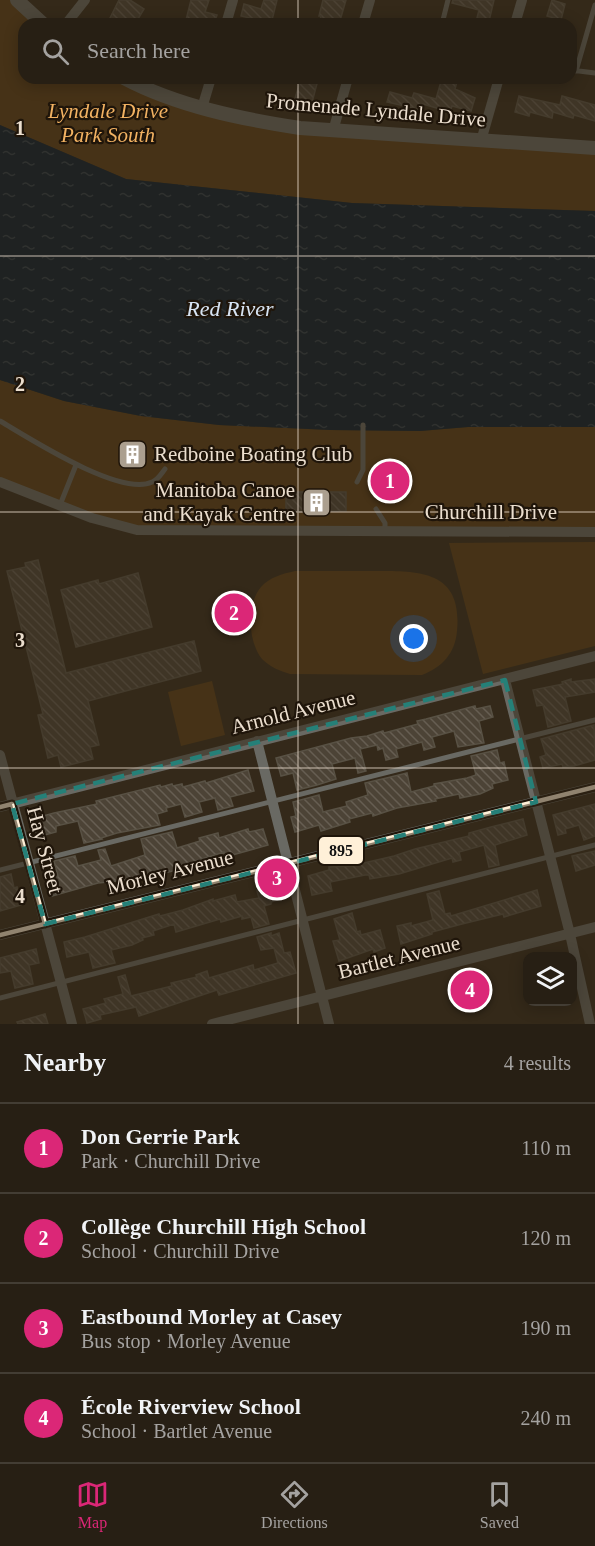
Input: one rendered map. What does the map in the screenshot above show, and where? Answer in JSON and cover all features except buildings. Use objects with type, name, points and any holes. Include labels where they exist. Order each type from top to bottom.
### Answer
[{"type":"street","points":[[17,0],[36,18]]},
{"type":"street","points":[[71,18],[85,0]]},
{"type":"street","points":[[228,18],[232,0]]},
{"type":"street","points":[[365,18],[370,0]]},
{"type":"street","points":[[517,18],[522,0]]},
{"type":"street","name":"Promenade Lyndale Drive","points":[[138,84],[202,108],[265,123],[333,131],[595,148]]},
{"type":"street","points":[[202,108],[209,84]]},
{"type":"street","points":[[333,131],[346,84]]},
{"type":"street","points":[[481,141],[497,84]]},
{"type":"street","name":"Churchill Drive","points":[[0,482],[92,518],[137,530],[595,531]]},
{"type":"street","name":"Arnold Avenue","points":[[0,807],[595,656]]},
{"type":"street","points":[[505,680],[591,1008],[590,1024]]},
{"type":"street","points":[[256,741],[330,1024]]},
{"type":"street","name":"Hay Street","points":[[0,755],[72,1024]]},
{"type":"street","name":"Morley Avenue","points":[[0,934],[595,787]]},
{"type":"street","name":"Bartlet Avenue","points":[[212,1024],[595,927]]},
{"type":"lane","points":[[444,18],[448,0]]},
{"type":"lane","points":[[577,61],[595,5]]},
{"type":"lane","points":[[577,70],[595,73]]},
{"type":"lane","points":[[0,421],[76,465],[115,480],[141,485],[151,483],[157,480],[165,469]]},
{"type":"lane","points":[[357,482],[363,470],[363,425]]},
{"type":"lane","points":[[60,506],[76,465]]},
{"type":"lane","points":[[375,509],[385,523],[385,532]]},
{"type":"lane","points":[[0,870],[595,720]]},
{"type":"lane","points":[[0,998],[595,845]]},
{"type":"highlighted area","points":[[505,680],[536,802],[45,924],[12,804]]},
{"type":"green space","name":"Lyndale Drive Park South","points":[[0,0],[14,0],[34,18],[18,18],[18,84],[137,84],[264,126],[595,148],[595,211],[352,203],[126,179],[0,125]]},
{"type":"green space","points":[[0,380],[64,401],[141,416],[219,425],[420,431],[468,427],[595,427],[595,532],[137,530],[0,482]]},
{"type":"green space","points":[[595,542],[595,646],[483,674],[449,543]]},
{"type":"green space","points":[[295,571],[403,572],[433,577],[444,584],[452,595],[457,610],[454,646],[441,664],[422,675],[290,674],[275,668],[262,659],[257,652],[251,623],[253,603],[256,594],[268,581],[276,576]]},
{"type":"green space","points":[[212,681],[225,735],[181,746],[168,692]]},
{"type":"water","name":"Red River","points":[[0,125],[126,179],[352,203],[595,211],[595,427],[468,427],[420,431],[219,425],[141,416],[64,401],[0,380]]},
{"type":"transit line","name":"895","points":[[0,935],[595,787]]},
{"type":"transit line","name":"895","points":[[0,807],[12,804],[45,924]]},
{"type":"place","name":"Redboine Boating Club","points":[[133,454]]},
{"type":"place","name":"Don Gerrie Park","points":[[390,481]]},
{"type":"place","name":"Manitoba Canoe and Kayak Centre","points":[[316,502]]},
{"type":"place","name":"Collège Churchill High School","points":[[234,613]]},
{"type":"place","name":"Eastbound Morley at Casey","points":[[277,878]]},
{"type":"place","name":"École Riverview School","points":[[470,990]]}]
